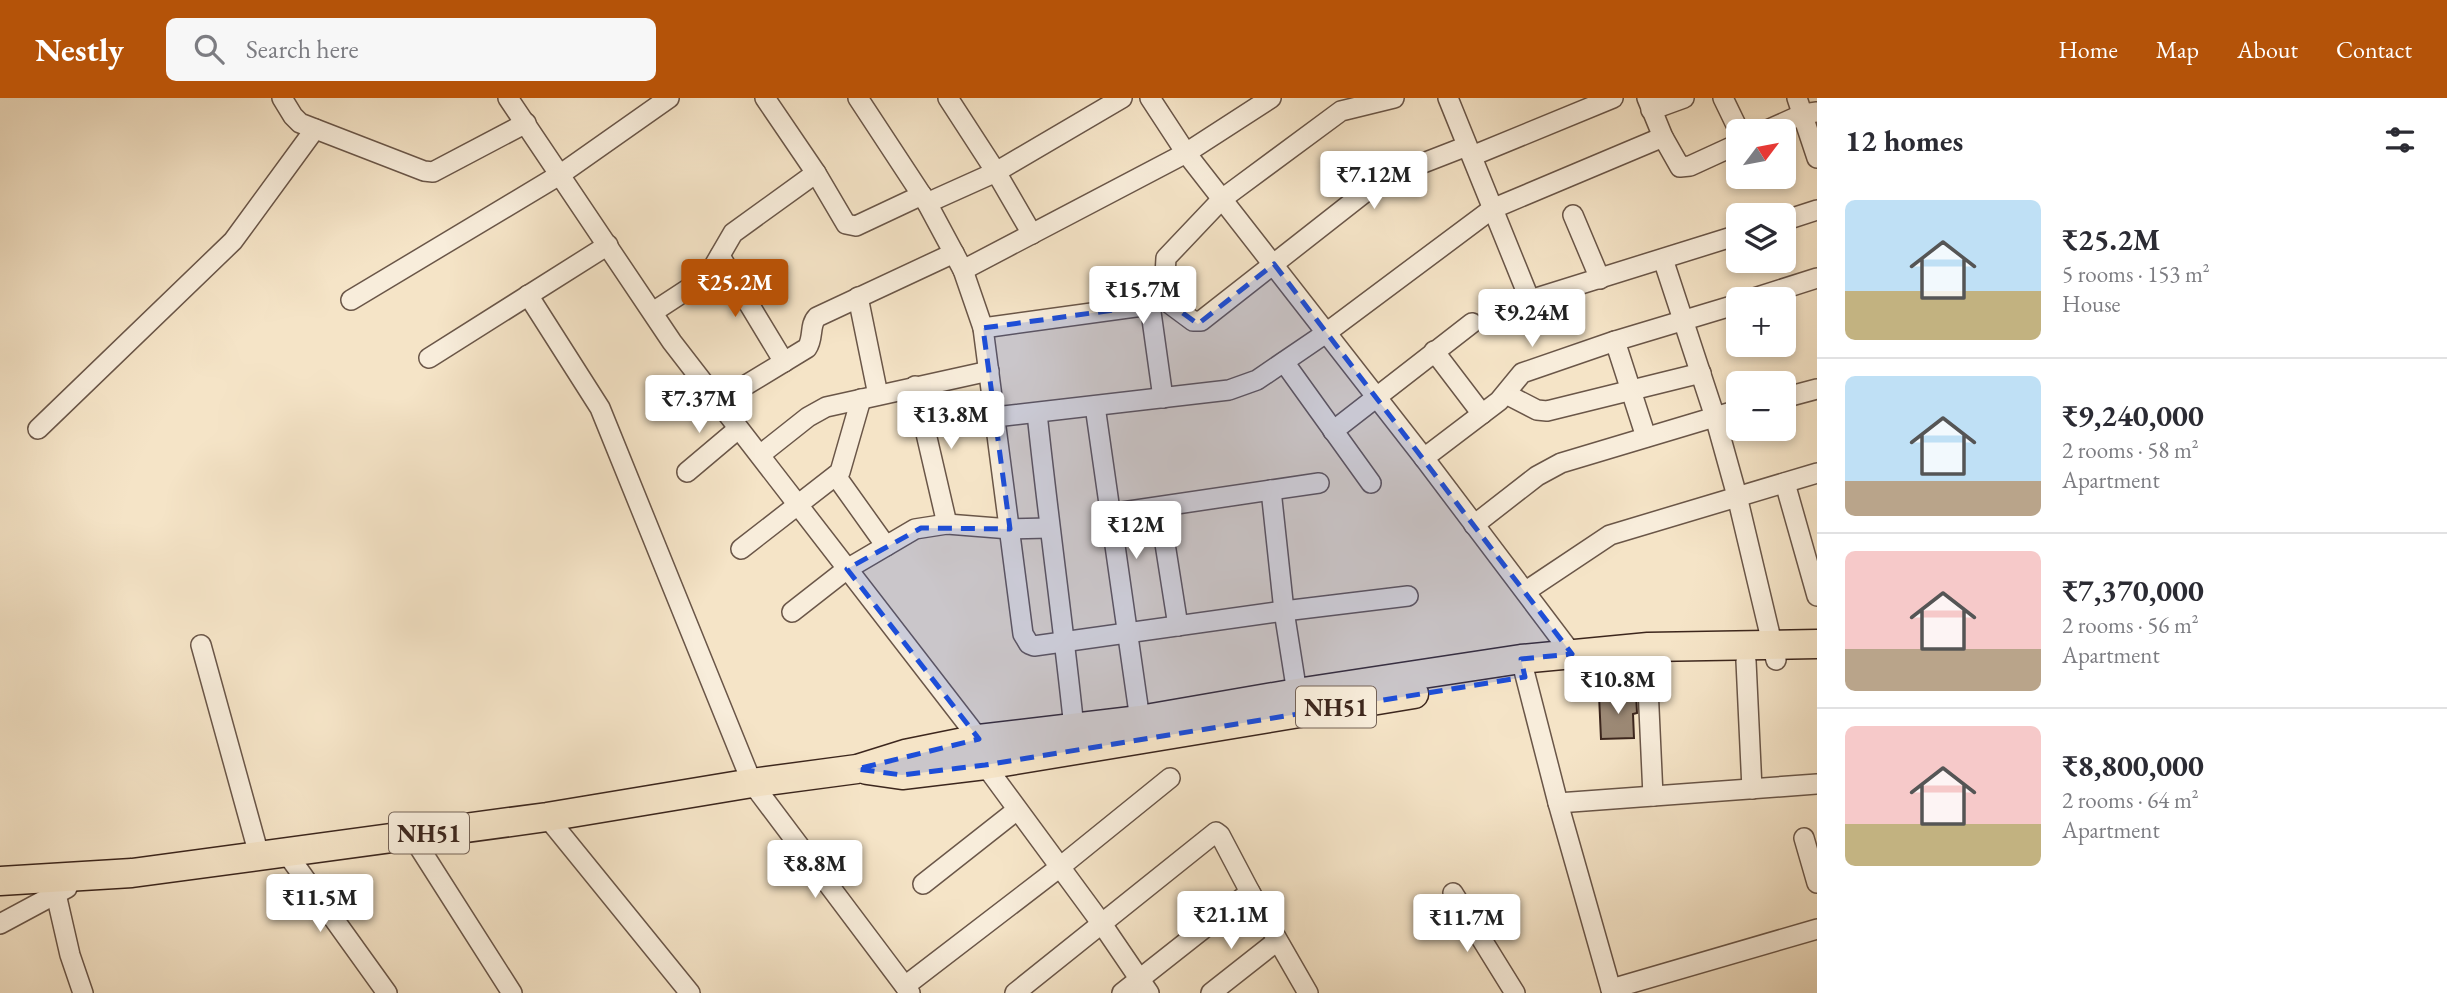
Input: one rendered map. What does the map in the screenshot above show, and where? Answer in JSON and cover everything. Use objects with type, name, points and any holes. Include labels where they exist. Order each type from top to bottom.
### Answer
[{"type":"highway","name":"NH51","points":[[0,881],[132,873],[547,817],[751,783],[857,769],[902,775],[1074,728],[1140,720],[1297,693],[1523,668],[1745,661],[1817,644]]},
{"type":"highway","name":"NH51","points":[[982,752],[1523,668],[1572,654],[1648,647],[1774,652],[1817,659]]},
{"type":"street","points":[[282,98],[296,120],[424,171],[433,172],[526,123]]},
{"type":"street","points":[[509,98],[672,342],[847,569],[982,752],[1017,810],[1102,924],[1144,986]]},
{"type":"street","points":[[351,300],[561,174],[668,98]]},
{"type":"street","points":[[765,98],[816,173],[843,220],[851,226],[996,172],[1122,98]]},
{"type":"street","points":[[858,98],[925,199],[963,270],[983,328],[1025,639],[1034,646],[1408,596]]},
{"type":"street","points":[[948,98],[1032,234]]},
{"type":"street","points":[[1150,98],[1186,153],[1424,458],[1572,654]]},
{"type":"street","points":[[1163,398],[1156,302],[1166,258],[1222,199],[1341,111],[1394,98]]},
{"type":"street","points":[[1448,98],[1529,298],[1600,279],[1726,239]]},
{"type":"street","points":[[983,328],[1156,302],[1193,321],[1201,321],[1384,179],[1613,98]]},
{"type":"street","points":[[1684,98],[1649,104],[1676,163],[1685,168],[1726,149]]},
{"type":"street","points":[[1723,98],[1733,119]]},
{"type":"street","points":[[963,270],[1186,153],[1257,101]]},
{"type":"street","points":[[1787,119],[1806,108],[1817,158]]},
{"type":"street","points":[[38,429],[233,240],[315,129]]},
{"type":"street","points":[[995,417],[1245,386],[1326,333],[1492,209],[1663,137]]},
{"type":"street","points":[[653,312],[708,276],[733,233],[816,173]]},
{"type":"street","points":[[1796,217],[1817,210]]},
{"type":"street","points":[[1573,215],[1600,279]]},
{"type":"street","points":[[429,358],[608,245]]},
{"type":"street","points":[[718,402],[809,345],[813,322],[817,317],[954,253]]},
{"type":"street","points":[[720,256],[784,362]]},
{"type":"street","points":[[1663,259],[1701,373],[1737,496],[1774,652]]},
{"type":"street","points":[[1789,287],[1817,278]]},
{"type":"street","points":[[528,295],[600,408],[751,783],[908,990],[1170,778]]},
{"type":"street","points":[[741,549],[799,506],[843,467],[869,397],[858,297]]},
{"type":"street","points":[[1424,458],[1506,394],[1522,373],[1615,341],[1726,308]]},
{"type":"street","points":[[1333,431],[1472,323]]},
{"type":"street","points":[[1615,341],[1646,437]]},
{"type":"street","points":[[1434,351],[1482,414]]},
{"type":"street","points":[[1284,362],[1371,483]]},
{"type":"street","points":[[760,455],[816,411],[989,371]]},
{"type":"street","points":[[1506,394],[1542,411],[1701,373]]},
{"type":"street","points":[[915,386],[947,524]]},
{"type":"street","points":[[1796,395],[1817,389]]},
{"type":"street","points":[[1095,406],[1140,720]]},
{"type":"street","points":[[1037,413],[1074,728]]},
{"type":"street","points":[[1474,525],[1550,468],[1726,413]]},
{"type":"street","points":[[687,472],[738,429]]},
{"type":"street","points":[[1526,591],[1610,535],[1817,473]]},
{"type":"street","points":[[836,476],[886,546]]},
{"type":"street","points":[[1785,482],[1814,566],[1817,596]]},
{"type":"street","points":[[1109,514],[1319,483]]},
{"type":"street","points":[[1271,490],[1284,611],[1297,693]]},
{"type":"street","points":[[792,612],[847,569],[915,529],[947,524],[1010,529],[1049,528]]},
{"type":"street","points":[[1163,531],[1178,626]]},
{"type":"street","points":[[201,645],[272,853],[387,993]]},
{"type":"street","points":[[1745,661],[1752,789]]},
{"type":"street","points":[[1647,665],[1653,796]]},
{"type":"street","points":[[1523,668],[1607,990],[1817,929]]},
{"type":"street","points":[[1558,803],[1817,784]]},
{"type":"street","points":[[923,884],[1017,810]]},
{"type":"street","points":[[547,817],[690,993]]},
{"type":"street","points":[[1015,993],[1216,832],[1308,993]]},
{"type":"street","points":[[412,836],[512,993]]},
{"type":"street","points":[[1804,838],[1817,883]]},
{"type":"street","points":[[0,924],[90,875]]},
{"type":"street","points":[[1122,993],[1144,986],[1250,892]]},
{"type":"street","points":[[1453,893],[1515,993]]},
{"type":"street","points":[[56,894],[70,955],[83,993]]},
{"type":"street","points":[[1211,993],[1277,941]]},
{"type":"highlighted area","points":[[1274,264],[1572,654],[1521,659],[1525,677],[985,765],[902,775],[857,769],[979,739],[847,569],[921,528],[1010,529],[983,328],[1150,305],[1162,298],[1198,324]]},
{"type":"building","points":[[1636,693],[1634,738],[1601,739],[1599,695]]}]
